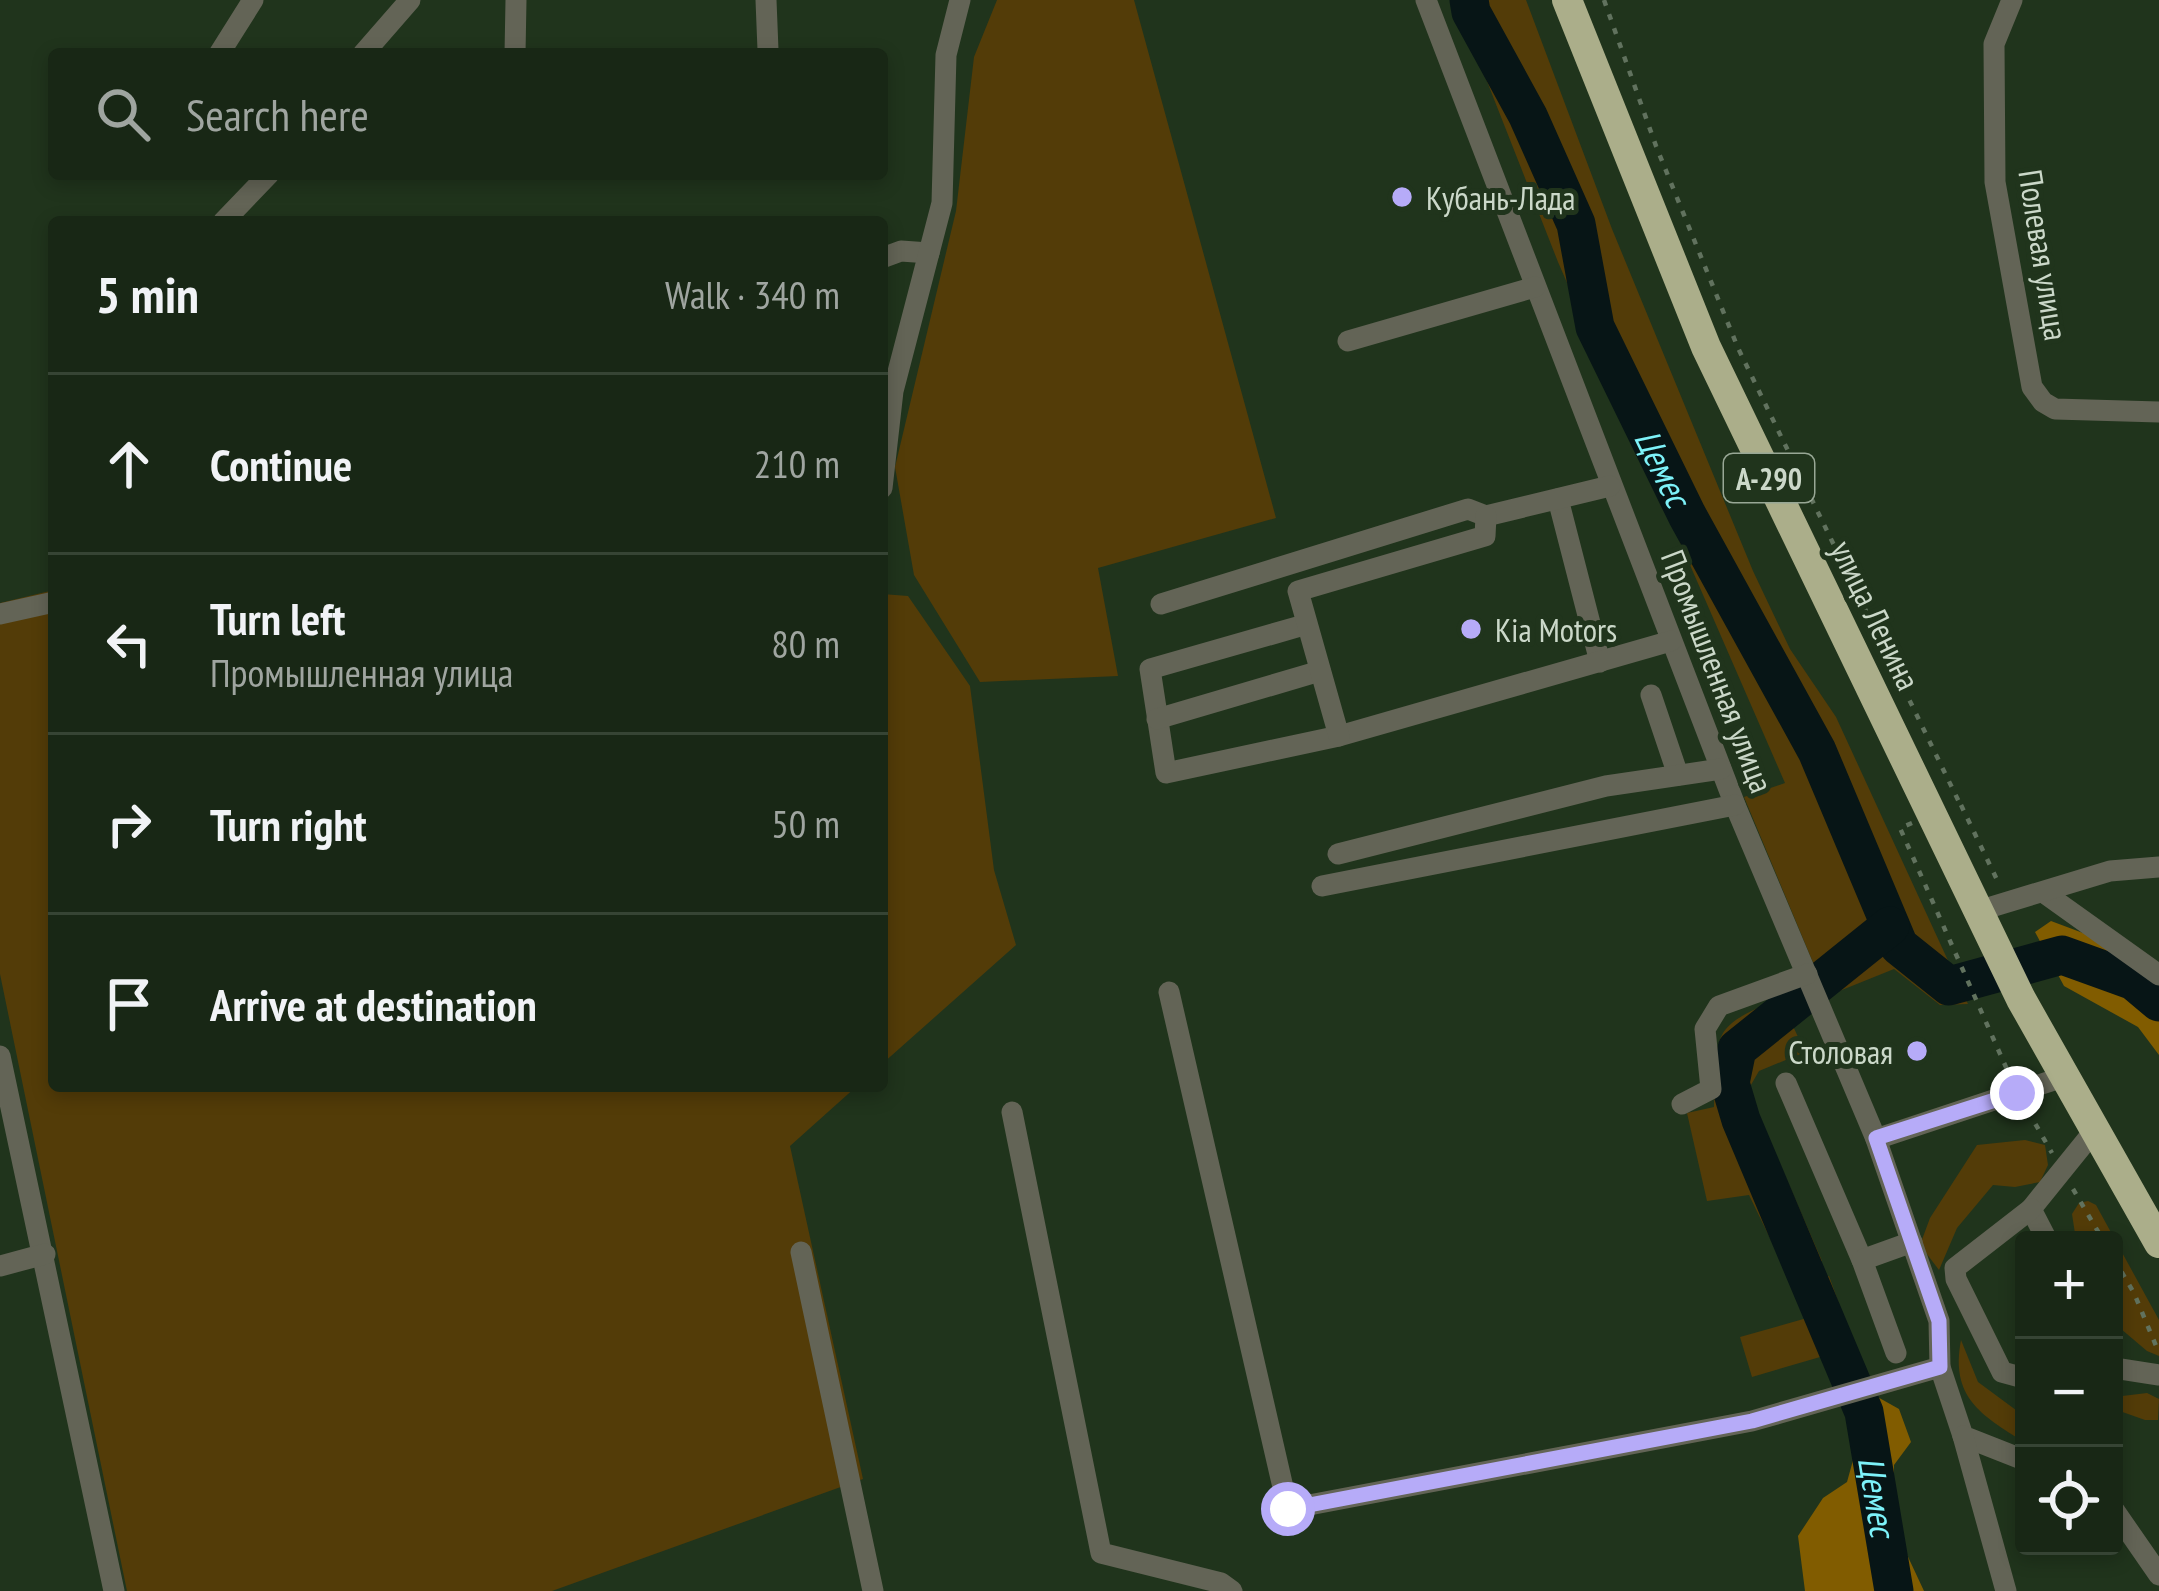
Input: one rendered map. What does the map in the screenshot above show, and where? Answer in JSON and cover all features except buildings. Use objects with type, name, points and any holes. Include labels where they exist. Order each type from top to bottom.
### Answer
[{"type":"highway","name":"улица Ленина","points":[[1568,0],[1706,347],[2021,998],[2159,1243]]},
{"type":"street","points":[[223,48],[253,0]]},
{"type":"street","points":[[368,48],[410,0]]},
{"type":"street","points":[[515,48],[516,0]]},
{"type":"street","points":[[766,0],[768,48]]},
{"type":"street","points":[[888,435],[893,391],[942,203],[946,55],[960,0]]},
{"type":"street","name":"Промышленная улица","points":[[1426,0],[1735,806],[1876,1138],[1939,1321],[1940,1367],[2006,1591]]},
{"type":"street","name":"Полевая улица","points":[[2012,0],[1994,44],[1995,182],[2032,387],[2054,409],[2159,412]]},
{"type":"street","points":[[229,216],[263,180]]},
{"type":"street","points":[[888,255],[929,253]]},
{"type":"street","points":[[1348,341],[1535,287]]},
{"type":"street","points":[[1161,604],[1468,509],[1486,517],[1610,486]]},
{"type":"street","points":[[1558,499],[1600,662]]},
{"type":"street","points":[[1298,591],[1485,536],[1486,517]]},
{"type":"street","points":[[1288,565],[1339,736]]},
{"type":"street","points":[[0,614],[48,603]]},
{"type":"street","points":[[1304,625],[1150,669],[1166,773],[1339,736],[1671,641]]},
{"type":"street","points":[[1157,719],[1320,670]]},
{"type":"street","points":[[1651,695],[1678,775]]},
{"type":"street","points":[[1338,854],[1606,786],[1721,769]]},
{"type":"street","points":[[1322,886],[1735,806]]},
{"type":"street","points":[[1978,911],[2110,872],[2159,867]]},
{"type":"street","points":[[2043,892],[2159,975]]},
{"type":"street","points":[[1682,1104],[1711,1089],[1705,1029],[1719,1006],[1807,974]]},
{"type":"street","points":[[1169,992],[1288,1509],[1752,1421],[1940,1367]]},
{"type":"street","points":[[0,1056],[114,1591]]},
{"type":"street","points":[[1876,1138],[2063,1077]]},
{"type":"street","points":[[1786,1083],[1862,1259],[1896,1353]]},
{"type":"street","points":[[1012,1112],[1101,1553],[1221,1583],[1232,1591]]},
{"type":"street","points":[[2015,1376],[2002,1372],[1956,1279],[1955,1268],[2031,1209],[2094,1131]]},
{"type":"street","points":[[2031,1209],[2042,1231]]},
{"type":"street","points":[[1862,1259],[1912,1242]]},
{"type":"street","points":[[801,1252],[873,1591]]},
{"type":"street","points":[[0,1266],[45,1254]]},
{"type":"street","points":[[2123,1369],[2159,1375]]},
{"type":"street","points":[[1964,1436],[2015,1456]]},
{"type":"street","points":[[2123,1523],[2159,1574]]},
{"type":"path","points":[[1604,0],[1656,146],[1738,348],[1960,803]]},
{"type":"path","points":[[1956,955],[2017,1093],[2098,1231]]},
{"type":"path","points":[[2123,1274],[2159,1353]]},
{"type":"shaded area","points":[[997,0],[1134,0],[1276,518],[1098,568],[1118,676],[980,682],[914,575],[895,467],[956,211],[974,57]]},
{"type":"shaded area","points":[[1455,0],[1526,0],[1612,229],[1753,571],[1790,649],[1836,717],[1968,1004],[1940,1005],[1894,969],[1827,996],[1744,797],[1785,783],[1558,262]]},
{"type":"shaded area","points":[[48,591],[48,1092],[850,1092],[790,1146],[863,1479],[552,1591],[127,1591],[0,974],[0,603]]},
{"type":"shaded area","points":[[888,594],[908,596],[970,686],[994,870],[1016,945],[888,1059]]},
{"type":"shaded area","points":[[2051,921],[2091,936],[2159,982],[2159,1055],[2138,1027],[2064,986],[2035,932]]},
{"type":"shaded area","points":[[1780,998],[1805,1052],[1759,1071],[1748,1090],[1822,1261],[1787,1273],[1749,1195],[1707,1201],[1687,1113],[1714,1107],[1718,1048],[1728,1026]]},
{"type":"shaded area","points":[[2025,1140],[2045,1145],[2048,1165],[2040,1182],[1993,1185],[1957,1228],[1939,1270],[1920,1245],[1930,1218],[1977,1145]]},
{"type":"shaded area","points":[[2079,1203],[2096,1205],[2110,1231],[2075,1231],[2072,1214]]},
{"type":"shaded area","points":[[2123,1254],[2159,1320],[2159,1356],[2123,1331]]},
{"type":"shaded area","points":[[1829,1276],[1867,1381],[1838,1390],[1827,1355],[1752,1377],[1740,1337],[1807,1318],[1794,1287]]},
{"type":"shaded area","points":[[1961,1340],[1978,1382],[2015,1409],[2015,1436],[1972,1402],[1960,1376]]},
{"type":"shaded area","points":[[2147,1393],[2159,1399],[2158,1420],[2123,1412],[2123,1396]]},
{"type":"shaded area","points":[[1874,1395],[1899,1409],[1911,1442],[1894,1465],[1893,1502],[1902,1544],[1924,1591],[1805,1591],[1798,1536],[1823,1498],[1847,1482],[1855,1453],[1852,1414]]},
{"type":"waterway","name":"Цемес","points":[[1469,0],[1576,224],[1595,327],[1687,515],[1817,751],[1899,946],[1949,986],[2062,955],[2134,981],[2159,1002]]},
{"type":"waterway","name":"Цемес","points":[[1890,926],[1737,1049],[1730,1083],[1741,1120],[1864,1412],[1894,1591]]},
{"type":"place","name":"Кубань-Лада","points":[[1402,197]]},
{"type":"place","name":"Kia Motors","points":[[1471,629]]},
{"type":"place","name":"Столовая","points":[[1917,1051]]},
{"type":"route","points":[[1288,1509],[1752,1421],[1940,1367],[1939,1321],[1876,1138],[2017,1093]]}]
